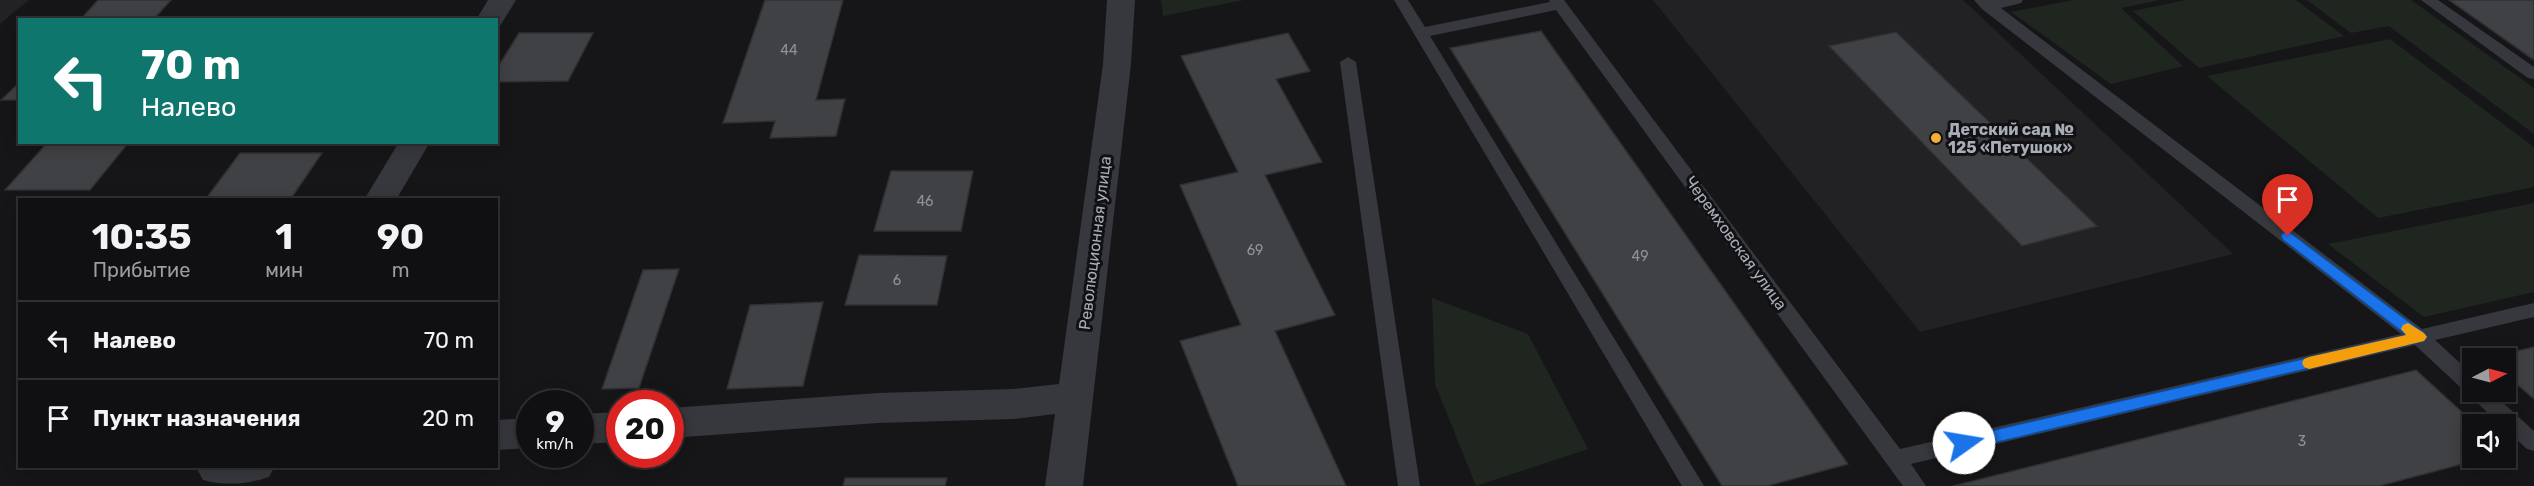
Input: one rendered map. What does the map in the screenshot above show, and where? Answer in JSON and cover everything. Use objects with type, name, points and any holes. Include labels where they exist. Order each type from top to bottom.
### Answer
[{"type":"street","points":[[491,18],[502,0]]},
{"type":"street","name":"Революционная улица","points":[[1064,486],[1117,64],[1121,0]]},
{"type":"street","points":[[382,198],[414,144]]},
{"type":"street","points":[[684,422],[878,408],[1013,404],[1076,397]]},
{"type":"street","points":[[498,435],[516,434]]},
{"type":"street","points":[[210,474],[244,468]]},
{"type":"lane","points":[[1401,0],[1693,486]]},
{"type":"lane","points":[[1984,3],[2016,0]]},
{"type":"lane","points":[[2428,0],[2534,74]]},
{"type":"lane","points":[[1421,33],[1558,2]]},
{"type":"lane","name":"Черемховская улица","points":[[1558,2],[1915,486]]},
{"type":"lane","points":[[1984,3],[2419,337],[2462,377]]},
{"type":"lane","points":[[1348,62],[1409,486]]},
{"type":"lane","points":[[1895,459],[2534,310]]},
{"type":"lane","points":[[2489,402],[2534,443]]},
{"type":"shaded area","points":[[0,0],[29,0],[0,24]]},
{"type":"shaded area","points":[[1161,0],[1244,0],[1163,16]]},
{"type":"shaded area","name":"Детский сад № 125 «Петушок»","points":[[1653,0],[1963,0],[2233,254],[1920,332]]},
{"type":"shaded area","points":[[2073,0],[2160,0],[2121,8],[2183,66],[2111,84],[2011,12]]},
{"type":"shaded area","points":[[2186,0],[2296,0],[2344,36],[2199,68],[2133,11]]},
{"type":"shaded area","points":[[2307,0],[2411,0],[2534,88],[2534,134],[2389,26],[2351,33]]},
{"type":"shaded area","points":[[2390,39],[2534,147],[2534,187],[2378,218],[2207,76]]},
{"type":"shaded area","points":[[2534,203],[2534,292],[2424,317],[2328,244]]},
{"type":"shaded area","points":[[1432,298],[1528,334],[1588,449],[1476,486],[1435,384]]},
{"type":"building","points":[[98,0],[171,0],[155,18],[82,18]]},
{"type":"building","points":[[765,0],[843,0],[816,100],[845,99],[836,136],[770,138],[775,121],[723,123]]},
{"type":"building","points":[[2449,0],[2534,0],[2534,60]]},
{"type":"building","points":[[1541,31],[1848,464],[1767,486],[1722,486],[1450,48]]},
{"type":"building","points":[[1896,32],[2097,226],[2022,246],[1829,46]]},
{"type":"building","points":[[519,33],[593,33],[568,81],[498,82],[498,67]]},
{"type":"building","points":[[1288,33],[1310,71],[1276,79],[1322,162],[1265,175],[1335,315],[1275,331],[1346,486],[1238,486],[1180,341],[1241,325],[1180,185],[1238,172],[1181,56]]},
{"type":"building","points":[[18,84],[18,100],[1,100]]},
{"type":"building","points":[[46,144],[127,144],[90,190],[5,190]]},
{"type":"building","points":[[240,153],[322,153],[291,198],[206,198]]},
{"type":"building","points":[[891,171],[973,171],[961,231],[874,231]]},
{"type":"building","points":[[859,255],[947,256],[937,305],[845,305]]},
{"type":"building","points":[[679,269],[639,388],[602,389],[643,270]]},
{"type":"building","points":[[823,302],[803,386],[727,389],[750,305]]},
{"type":"building","points":[[2534,347],[2534,399],[2516,383],[2516,351]]},
{"type":"building","points":[[2416,370],[2464,414],[2462,414],[2462,464],[2379,486],[1953,486]]},
{"type":"building","points":[[845,478],[947,478],[945,486],[843,486]]},
{"type":"slow traffic","points":[[2309,363],[2419,337],[2408,329]]},
{"type":"place","name":"Детский сад № 125 «Петушок»","points":[[1936,138]]},
{"type":"route","points":[[1964,443],[2419,337],[2288,236]]}]
